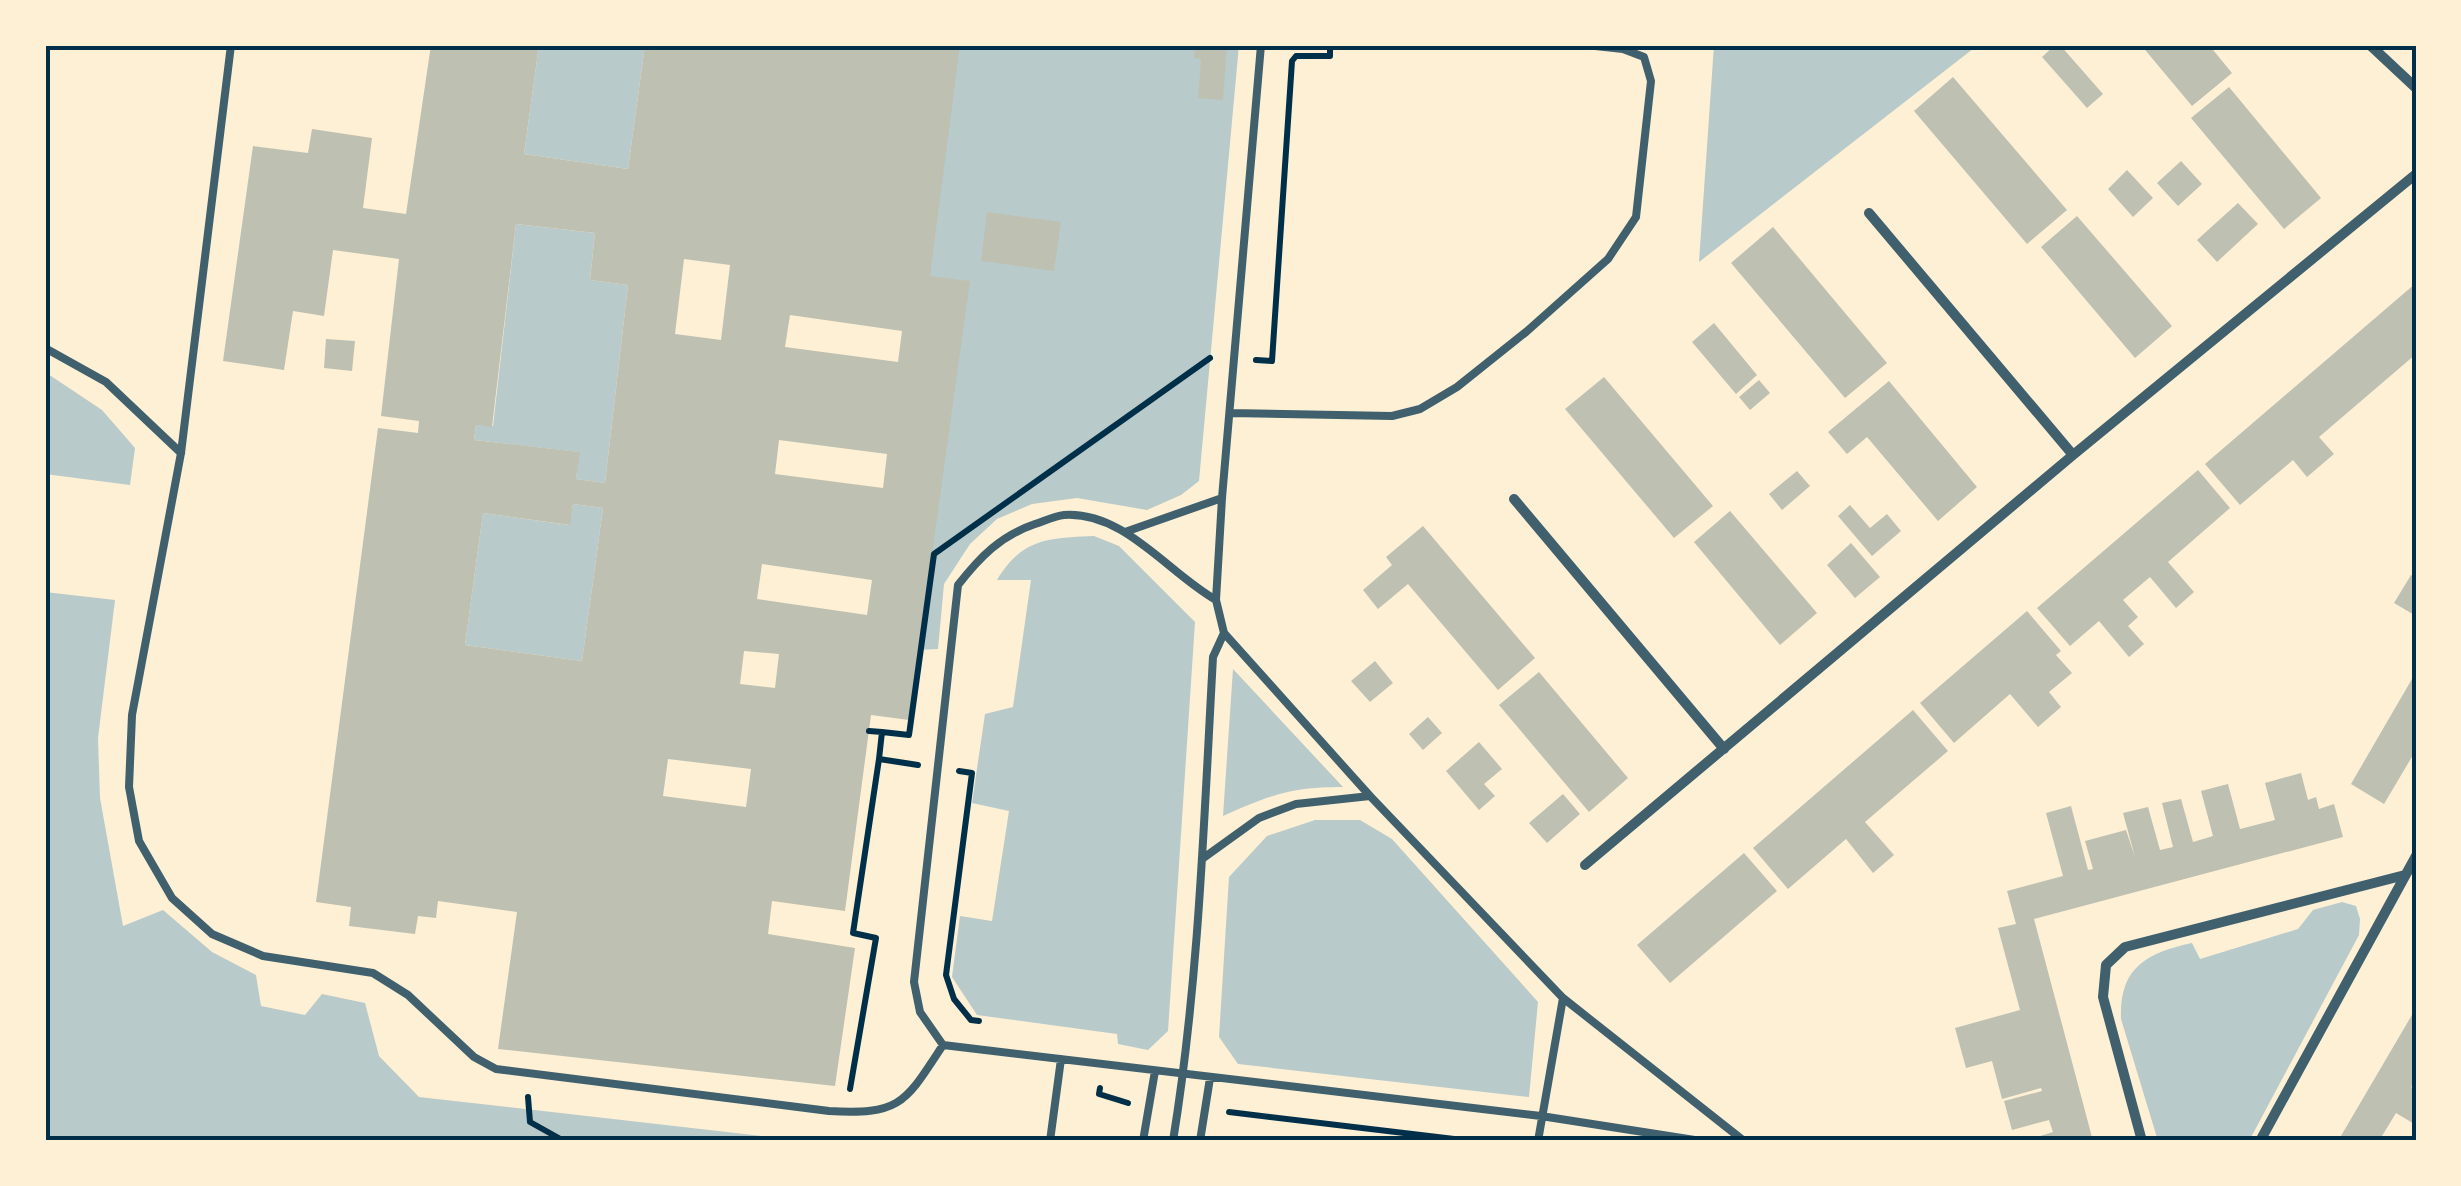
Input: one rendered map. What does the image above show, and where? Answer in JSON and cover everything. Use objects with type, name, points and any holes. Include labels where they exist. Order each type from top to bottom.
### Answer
[{"type":"street","points":[[2370,45],[2416,88]]},
{"type":"street","points":[[1585,866],[2072,455],[2416,174]]},
{"type":"street","points":[[1870,213],[2072,455]]},
{"type":"street","points":[[1514,498],[1724,749]]},
{"type":"street","points":[[2260,1141],[2416,856]]},
{"type":"street","points":[[2142,1141],[2103,998],[2106,966],[2125,947],[2404,875]]},
{"type":"lane","points":[[231,45],[180,453],[132,716],[129,787],[140,841],[172,898],[212,934],[263,956],[373,972],[408,994],[474,1057],[496,1070],[829,1112],[872,1114],[904,1098],[942,1045]]},
{"type":"lane","points":[[1260,45],[1222,498],[1216,600],[1224,633],[1370,796],[1563,998],[1744,1141]]},
{"type":"lane","points":[[1230,413],[1392,416],[1420,409],[1457,387],[1608,259],[1636,217],[1651,81],[1644,57],[1586,45]]},
{"type":"lane","points":[[45,348],[106,382],[180,453]]},
{"type":"lane","points":[[1124,532],[1222,498]]},
{"type":"lane","points":[[1216,600],[1192,586],[1124,532],[1097,518],[1062,515],[1016,530],[983,553],[958,586],[914,982],[920,1012],[942,1045],[1541,1116],[1701,1141]]},
{"type":"lane","points":[[1173,1141],[1184,1076],[1202,859],[1213,657],[1224,633]]},
{"type":"lane","points":[[1202,859],[1259,818],[1296,804],[1370,796]]},
{"type":"lane","points":[[1538,1141],[1563,998]]},
{"type":"lane","points":[[1050,1141],[1061,1059]]},
{"type":"lane","points":[[1143,1141],[1155,1071]]},
{"type":"lane","points":[[1200,1141],[1210,1078]]},
{"type":"path","points":[[1250,359],[1272,361],[1292,61],[1296,56],[1330,56],[1330,48]]},
{"type":"path","points":[[831,1091],[850,1091],[876,938],[853,933],[882,732],[870,731]]},
{"type":"path","points":[[879,759],[920,766]]},
{"type":"path","points":[[953,770],[972,773],[946,975],[954,1000],[970,1020],[989,1023]]},
{"type":"path","points":[[1100,1081],[1100,1094],[1128,1101],[1128,1116],[1146,1121]]},
{"type":"path","points":[[528,1093],[530,1122],[564,1141]]},
{"type":"path","points":[[1202,1127],[1222,1124],[1229,1112],[1251,1113],[1471,1141]]},
{"type":"shaded area","points":[[539,45],[645,45],[628,169],[524,154]]},
{"type":"shaded area","points":[[953,45],[1239,45],[1199,481],[1181,495],[1147,510],[1077,498],[1032,504],[997,519],[970,544],[944,584],[938,649],[915,650],[923,278]]},
{"type":"shaded area","points":[[1714,45],[1978,45],[1699,262]]},
{"type":"shaded area","points":[[516,224],[595,233],[590,280],[628,285],[605,483],[576,479],[579,452],[474,440],[476,425],[493,426]]},
{"type":"shaded area","points":[[45,372],[102,410],[135,448],[130,485],[45,474]]},
{"type":"shaded area","points":[[573,504],[603,508],[582,661],[465,645],[483,513],[569,525]]},
{"type":"shaded area","points":[[1094,536],[1119,546],[1195,622],[1168,1031],[1148,1050],[1118,1044],[1117,1034],[977,1015],[952,977],[960,916],[992,921],[1009,811],[972,803],[985,714],[1013,707],[1031,580],[997,580],[1016,556],[1038,543]]},
{"type":"shaded area","points":[[45,592],[115,600],[98,738],[100,798],[123,926],[163,910],[212,952],[256,975],[261,1006],[305,1015],[322,994],[365,1003],[379,1056],[419,1097],[806,1141],[45,1141]]},
{"type":"shaded area","points":[[1233,669],[1343,787],[1281,794],[1223,816]]},
{"type":"shaded area","points":[[1315,820],[1360,820],[1392,839],[1538,1002],[1529,1097],[1238,1064],[1219,1037],[1229,877],[1267,836]]},
{"type":"shaded area","points":[[2342,902],[2356,906],[2359,935],[2249,1141],[2158,1141],[2121,1019],[2130,975],[2161,952],[2192,943],[2200,959],[2298,929],[2313,910]]},
{"type":"building","points":[[431,45],[539,45],[524,154],[628,169],[645,45],[960,45],[930,276],[970,281],[909,720],[871,715],[845,911],[772,901],[768,934],[855,948],[835,1086],[498,1049],[517,912],[438,901],[436,918],[418,916],[415,934],[349,926],[351,907],[316,902],[378,428],[418,433],[419,421],[381,416],[399,259],[333,250],[324,316],[293,311],[284,370],[223,361],[253,146],[308,153],[312,129],[372,138],[363,208],[406,214]],"holes":[[[516,224],[595,233],[590,280],[628,285],[605,483],[576,479],[580,452],[474,440],[476,425],[492,427]],[[684,259],[730,265],[721,340],[675,334]],[[790,315],[902,331],[898,362],[785,347]],[[779,440],[887,454],[883,488],[775,474]],[[573,504],[603,508],[582,661],[465,645],[483,513],[570,525]],[[762,564],[872,580],[867,615],[757,599]],[[744,651],[779,654],[775,688],[740,684]],[[668,759],[751,769],[746,807],[663,796]]]},
{"type":"building","points":[[1195,45],[1227,45],[1223,100],[1198,98],[1201,59],[1194,58]]},
{"type":"building","points":[[2060,45],[2103,94],[2087,108],[2042,57]]},
{"type":"building","points":[[2141,45],[2209,45],[2232,73],[2192,106]]},
{"type":"building","points":[[1953,77],[2067,210],[2027,244],[1914,111]]},
{"type":"building","points":[[2229,87],[2321,198],[2284,229],[2191,118]]},
{"type":"building","points":[[2181,161],[2202,184],[2178,206],[2157,183]]},
{"type":"building","points":[[2127,170],[2153,198],[2133,217],[2108,189]]},
{"type":"building","points":[[2238,203],[2258,224],[2217,262],[2197,240]]},
{"type":"building","points":[[987,212],[1061,222],[1054,271],[981,261]]},
{"type":"building","points":[[2077,216],[2172,326],[2135,358],[2041,247]]},
{"type":"building","points":[[1773,227],[1887,363],[1845,398],[1731,263]]},
{"type":"building","points":[[2416,283],[2416,354],[2319,437],[2334,454],[2307,477],[2293,460],[2240,505],[2205,464]]},
{"type":"building","points":[[1714,323],[1757,375],[1736,394],[1692,342]]},
{"type":"building","points":[[326,339],[355,341],[352,371],[324,368]]},
{"type":"building","points":[[1604,377],[1713,506],[1674,538],[1565,409]]},
{"type":"building","points":[[1759,380],[1770,393],[1750,410],[1739,397]]},
{"type":"building","points":[[1889,381],[1977,487],[1938,521],[1867,437],[1847,454],[1828,432]]},
{"type":"building","points":[[2198,470],[2230,508],[2168,562],[2194,592],[2176,608],[2150,577],[2123,600],[2138,617],[2128,626],[2144,644],[2129,657],[2099,621],[2070,646],[2037,608]]},
{"type":"building","points":[[1797,471],[1810,486],[1782,510],[1769,494]]},
{"type":"building","points":[[1850,505],[1870,528],[1887,514],[1901,531],[1872,556],[1838,516]]},
{"type":"building","points":[[1730,511],[1817,613],[1780,645],[1694,542]]},
{"type":"building","points":[[1423,526],[1535,658],[1498,690],[1408,584],[1378,609],[1363,590],[1392,565],[1386,557]]},
{"type":"building","points":[[1851,543],[1880,577],[1855,598],[1827,565]]},
{"type":"building","points":[[2411,575],[2416,578],[2416,616],[2394,603]]},
{"type":"building","points":[[2027,611],[2061,651],[2056,655],[2072,673],[2049,692],[2061,707],[2038,727],[2010,694],[1954,743],[1920,703]]},
{"type":"building","points":[[1375,661],[1393,683],[1370,702],[1351,681]]},
{"type":"building","points":[[1539,672],[1628,778],[1589,812],[1499,705]]},
{"type":"building","points":[[2416,672],[2416,750],[2384,804],[2351,784]]},
{"type":"building","points":[[1913,710],[1948,751],[1865,822],[1894,855],[1873,873],[1846,839],[1788,889],[1753,848]]},
{"type":"building","points":[[1428,717],[1442,733],[1423,750],[1409,734]]},
{"type":"building","points":[[1479,742],[1502,769],[1484,784],[1495,796],[1479,810],[1446,771]]},
{"type":"building","points":[[2301,773],[2308,800],[2316,797],[2319,809],[2334,804],[2343,837],[2034,919],[2093,1141],[2024,1141],[2053,1132],[2049,1120],[2012,1130],[2004,1101],[2042,1091],[2041,1088],[2002,1099],[1992,1061],[1966,1068],[1955,1028],[2020,1010],[1998,928],[2016,924],[2007,891],[2063,876],[2046,813],[2071,806],[2088,870],[2093,869],[2085,841],[2126,830],[2135,857],[2123,813],[2148,807],[2160,850],[2173,847],[2162,803],[2181,799],[2193,842],[2213,836],[2201,791],[2228,784],[2240,829],[2275,820],[2265,783]]},
{"type":"building","points":[[1563,794],[1580,814],[1547,843],[1529,823]]},
{"type":"building","points":[[1744,853],[1777,891],[1670,983],[1637,945]]},
{"type":"building","points":[[2416,1008],[2416,1079],[2411,1087],[2416,1090],[2416,1125],[2396,1113],[2379,1141],[2338,1141]]}]
